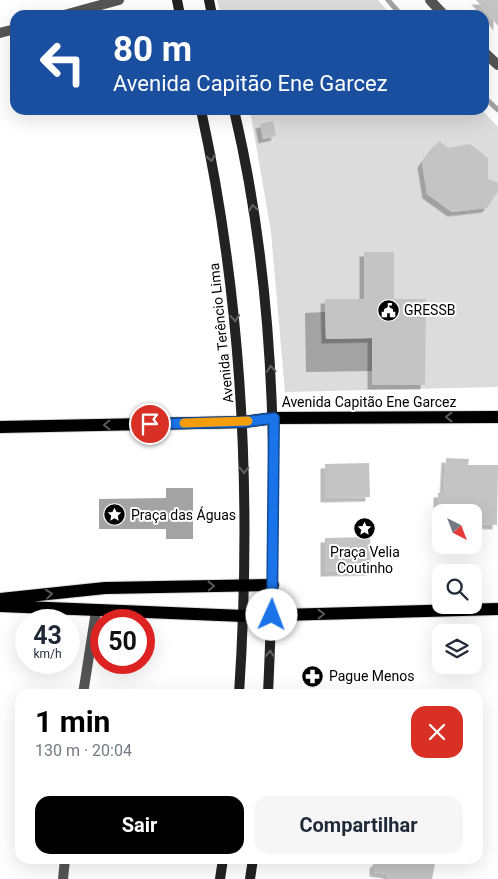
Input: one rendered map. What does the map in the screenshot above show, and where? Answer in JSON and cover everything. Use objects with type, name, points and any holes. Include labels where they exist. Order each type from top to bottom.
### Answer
[{"type":"main road","name":"Avenida Terêncio Lima","points":[[202,115],[212,161],[233,294],[244,422],[244,616],[239,689]]},
{"type":"main road","points":[[235,115],[246,157],[265,284],[274,418],[273,585],[268,689]]},
{"type":"main road","name":"Avenida Capitão Ene Garcez","points":[[0,427],[244,422],[274,418],[498,417]]},
{"type":"main road","points":[[0,599],[105,588],[273,585]]},
{"type":"main road","points":[[0,606],[90,611]]},
{"type":"main road","points":[[155,613],[244,616],[498,609]]},
{"type":"main road","points":[[220,879],[222,864]]},
{"type":"main road","points":[[250,879],[252,864]]},
{"type":"street","points":[[82,10],[119,0]]},
{"type":"street","points":[[430,0],[439,10]]},
{"type":"street","points":[[84,689],[90,649]]},
{"type":"street","points":[[63,879],[64,864]]},
{"type":"shaded area","points":[[217,0],[378,0],[387,10],[220,10]]},
{"type":"shaded area","name":"GRESSB","points":[[251,115],[487,115],[498,127],[498,387],[285,392],[271,232]]},
{"type":"shaded area","points":[[325,312],[326,339],[372,338],[372,371],[306,372],[305,313]]},
{"type":"shaded area","points":[[166,488],[193,488],[193,539],[166,539],[166,529],[99,529],[99,499],[166,498]]},
{"type":"building","points":[[476,0],[498,0],[498,26],[489,15],[489,10],[484,10]]},
{"type":"building","points":[[273,121],[276,136],[263,139],[260,124]]},
{"type":"building","points":[[439,141],[448,148],[470,144],[488,158],[488,179],[498,183],[498,191],[487,208],[452,212],[427,194],[422,163]]},
{"type":"building","points":[[364,252],[394,252],[394,299],[426,299],[425,385],[372,385],[372,338],[326,339],[325,299],[364,299]]},
{"type":"building","points":[[446,458],[469,459],[468,465],[498,465],[497,525],[482,524],[482,504],[438,504],[438,493],[444,493]]},
{"type":"building","points":[[369,463],[370,497],[325,498],[325,464]]},
{"type":"building","points":[[370,537],[371,571],[325,572],[325,538]]},
{"type":"building","points":[[374,864],[435,864],[432,879],[387,879],[388,874],[374,872]]},
{"type":"waterway","points":[[388,0],[397,10]]},
{"type":"waterway","points":[[489,102],[498,110]]},
{"type":"slow traffic","points":[[184,423],[248,421]]},
{"type":"place","name":"GRESSB","points":[[388,310]]},
{"type":"place","name":"Praça das Águas","points":[[115,515]]},
{"type":"place","name":"Praça Velia Coutinho","points":[[365,529]]},
{"type":"place","name":"Pague Menos","points":[[313,676]]},
{"type":"route","points":[[150,424],[244,422],[274,418],[272,615]]}]
